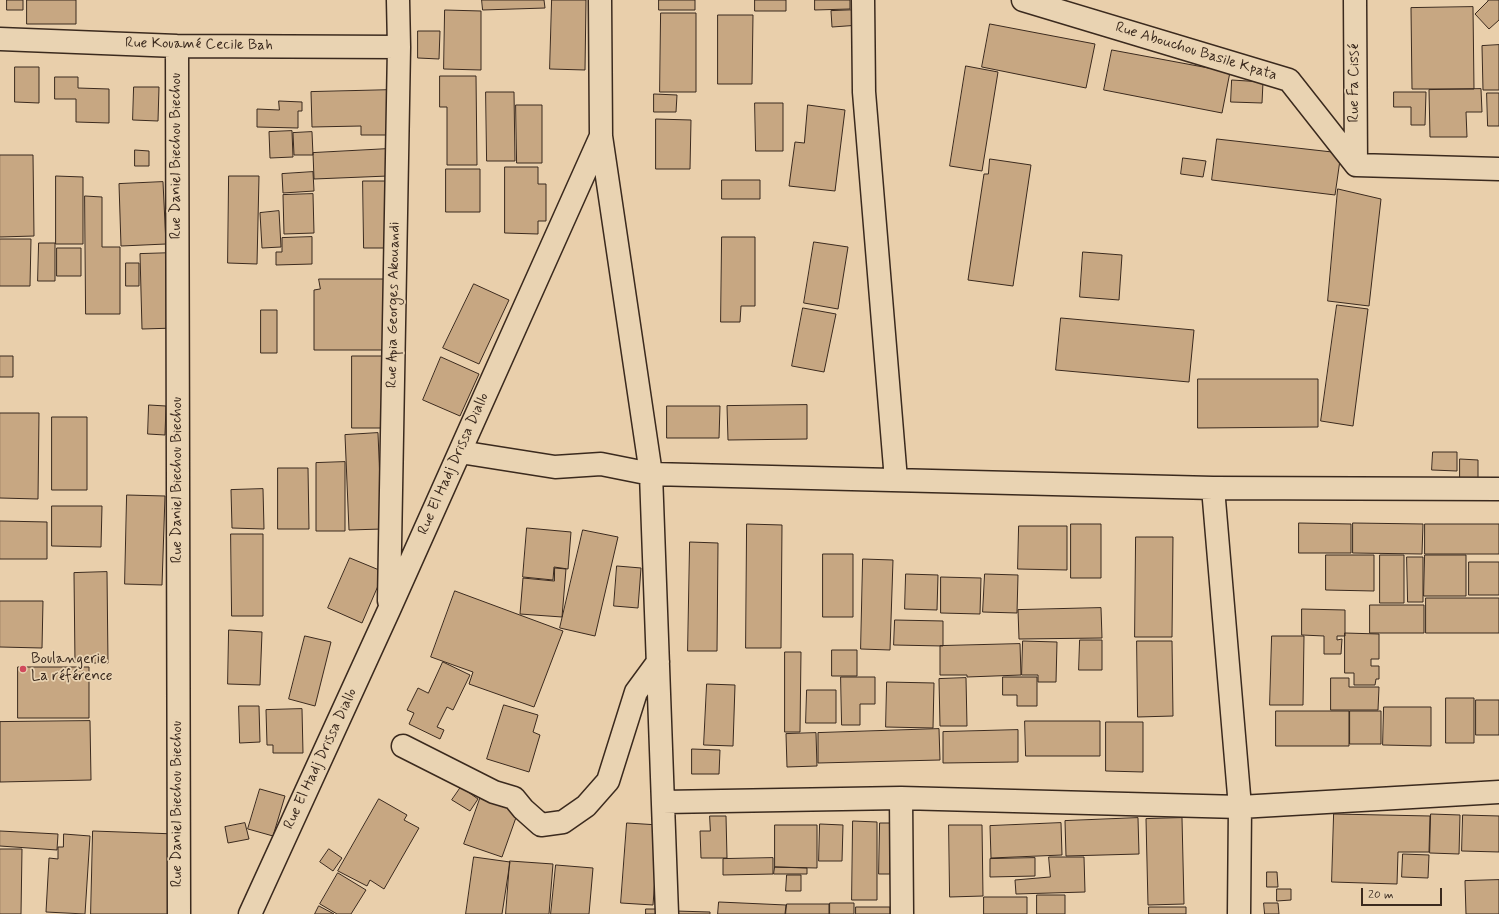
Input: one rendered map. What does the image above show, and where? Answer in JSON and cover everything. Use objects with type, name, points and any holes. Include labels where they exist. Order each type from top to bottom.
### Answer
[{"type":"street","name":"Rue Apia Georges Akouandi","points":[[389,610],[399,48],[398,0]]},
{"type":"street","name":"Rue El Hadj Drissa Diallo","points":[[250,914],[389,610],[601,136],[600,0]]},
{"type":"street","points":[[863,0],[864,92],[896,480]]},
{"type":"street","name":"Rue Abouchou Basile Kpata","points":[[1023,0],[1289,80],[1356,166]]},
{"type":"street","name":"Rue Fa Cissé","points":[[1355,0],[1356,166]]},
{"type":"street","name":"Rue Kouamé Cecile Bah","points":[[0,39],[177,46],[399,48]]},
{"type":"street","name":"Rue Daniel Biechou Biechou","points":[[177,46],[179,914]]},
{"type":"street","points":[[601,136],[651,474],[667,914]]},
{"type":"street","points":[[1356,166],[1499,169]]},
{"type":"street","points":[[460,452],[555,467],[601,464],[651,474],[1213,488],[1499,489]]},
{"type":"street","points":[[1213,488],[1240,807],[1239,914]]},
{"type":"street","points":[[403,746],[494,792],[514,798],[523,810],[541,825],[563,822],[586,806],[608,781],[636,692],[658,662]]},
{"type":"street","points":[[663,802],[901,798],[1240,807],[1499,792]]},
{"type":"street","points":[[901,798],[902,914]]},
{"type":"building","points":[[7,0],[23,0],[23,10],[7,10]]},
{"type":"building","points":[[27,0],[76,0],[76,24],[27,24]]},
{"type":"building","points":[[482,0],[544,0],[545,8],[483,10]]},
{"type":"building","points":[[552,0],[586,0],[585,70],[550,69]]},
{"type":"building","points":[[659,0],[695,0],[695,10],[659,10]]},
{"type":"building","points":[[755,0],[786,0],[786,11],[755,11]]},
{"type":"building","points":[[815,0],[850,0],[850,9],[815,10]]},
{"type":"building","points":[[1488,0],[1499,0],[1499,20],[1489,29],[1475,14]]},
{"type":"building","points":[[1473,7],[1474,89],[1412,89],[1411,8]]},
{"type":"building","points":[[445,10],[481,11],[481,70],[444,69]]},
{"type":"building","points":[[859,10],[860,25],[832,27],[831,11]]},
{"type":"building","points":[[661,13],[696,13],[696,92],[660,92]]},
{"type":"building","points":[[718,15],[753,15],[752,84],[718,84]]},
{"type":"building","points":[[990,24],[1095,44],[1086,88],[982,67]]},
{"type":"building","points":[[418,31],[440,31],[439,59],[418,58]]},
{"type":"building","points":[[1499,45],[1499,90],[1483,90],[1482,46]]},
{"type":"building","points":[[1112,50],[1230,72],[1222,113],[1104,90]]},
{"type":"building","points":[[966,66],[998,72],[982,171],[950,166]]},
{"type":"building","points":[[15,67],[39,67],[39,103],[15,102]]},
{"type":"building","points":[[440,76],[476,76],[477,165],[447,165],[447,107],[440,107]]},
{"type":"building","points":[[55,77],[78,77],[78,88],[109,89],[109,123],[76,122],[76,99],[55,99]]},
{"type":"building","points":[[1232,80],[1263,82],[1262,103],[1231,102]]},
{"type":"building","points":[[134,87],[159,87],[158,121],[133,120]]},
{"type":"building","points":[[1481,89],[1482,112],[1466,112],[1467,137],[1430,137],[1429,90]]},
{"type":"building","points":[[393,90],[394,135],[361,135],[361,126],[312,127],[311,92]]},
{"type":"building","points":[[486,92],[514,92],[515,161],[487,161]]},
{"type":"building","points":[[1394,92],[1426,92],[1425,125],[1411,125],[1411,107],[1394,107]]},
{"type":"building","points":[[1487,93],[1499,93],[1499,126],[1488,126]]},
{"type":"building","points":[[654,94],[677,95],[676,112],[654,112]]},
{"type":"building","points":[[279,101],[302,102],[302,111],[298,111],[298,128],[257,127],[257,109],[279,110]]},
{"type":"building","points":[[755,103],[783,103],[783,151],[756,151]]},
{"type":"building","points":[[516,105],[542,105],[542,163],[517,163]]},
{"type":"building","points":[[808,105],[845,110],[835,191],[789,186],[795,142],[804,143]]},
{"type":"building","points":[[656,119],[691,120],[690,169],[656,169]]},
{"type":"building","points":[[292,131],[293,157],[270,158],[269,132]]},
{"type":"building","points":[[312,132],[313,155],[294,155],[293,133]]},
{"type":"building","points":[[1217,139],[1341,153],[1335,195],[1212,180]]},
{"type":"building","points":[[388,149],[388,176],[314,179],[313,153]]},
{"type":"building","points":[[135,150],[149,151],[149,166],[135,166]]},
{"type":"building","points":[[0,155],[33,155],[34,236],[0,237]]},
{"type":"building","points":[[1183,158],[1206,161],[1203,177],[1181,174]]},
{"type":"building","points":[[990,159],[1031,165],[1013,286],[968,280],[984,174],[988,174]]},
{"type":"building","points":[[505,167],[538,167],[538,184],[546,184],[546,221],[538,221],[538,234],[505,233]]},
{"type":"building","points":[[446,169],[480,169],[480,212],[446,212]]},
{"type":"building","points":[[313,172],[314,191],[283,193],[282,174]]},
{"type":"building","points":[[56,176],[83,177],[83,244],[56,244]]},
{"type":"building","points":[[229,176],[259,176],[257,264],[228,263]]},
{"type":"building","points":[[722,180],[760,180],[760,199],[722,199]]},
{"type":"building","points":[[363,181],[393,181],[393,248],[364,248]]},
{"type":"building","points":[[163,182],[166,244],[121,246],[119,184]]},
{"type":"building","points":[[1338,189],[1381,199],[1369,306],[1328,301]]},
{"type":"building","points":[[313,194],[314,233],[284,234],[283,195]]},
{"type":"building","points":[[85,196],[102,197],[102,247],[120,247],[120,314],[86,314]]},
{"type":"building","points":[[279,211],[281,247],[262,248],[260,213]]},
{"type":"building","points":[[312,237],[312,264],[276,265],[276,252],[282,252],[282,238]]},
{"type":"building","points":[[722,237],[755,237],[755,306],[741,306],[740,322],[721,322]]},
{"type":"building","points":[[0,239],[31,239],[30,286],[0,286]]},
{"type":"building","points":[[814,242],[848,247],[838,309],[804,303]]},
{"type":"building","points":[[39,243],[55,243],[55,281],[38,281]]},
{"type":"building","points":[[57,248],[81,248],[81,276],[57,276]]},
{"type":"building","points":[[1083,252],[1122,255],[1119,300],[1080,297]]},
{"type":"building","points":[[174,253],[176,328],[142,329],[140,254]]},
{"type":"building","points":[[126,263],[139,263],[139,286],[126,286]]},
{"type":"building","points":[[319,279],[389,279],[389,350],[314,350],[314,290],[320,289]]},
{"type":"building","points":[[474,284],[509,300],[479,364],[443,348]]},
{"type":"building","points":[[1337,305],[1368,309],[1353,426],[1321,421]]},
{"type":"building","points":[[803,308],[836,314],[824,372],[792,366]]},
{"type":"building","points":[[261,310],[277,310],[277,353],[261,353]]},
{"type":"building","points":[[1061,318],[1194,330],[1189,382],[1056,370]]},
{"type":"building","points":[[0,356],[13,356],[13,377],[0,377]]},
{"type":"building","points":[[352,356],[385,356],[384,428],[352,428]]},
{"type":"building","points":[[441,357],[479,374],[460,416],[423,400]]},
{"type":"building","points":[[1198,379],[1318,379],[1318,427],[1198,428]]},
{"type":"building","points":[[149,405],[166,406],[165,435],[148,434]]},
{"type":"building","points":[[807,405],[807,439],[728,440],[727,406]]},
{"type":"building","points":[[667,406],[720,406],[719,438],[667,438]]},
{"type":"building","points":[[0,413],[39,413],[38,499],[0,498]]},
{"type":"building","points":[[52,417],[87,417],[87,490],[52,490]]},
{"type":"building","points":[[378,433],[382,529],[349,530],[345,435]]},
{"type":"building","points":[[1433,452],[1457,452],[1457,471],[1432,470]]},
{"type":"building","points":[[1460,459],[1478,460],[1478,484],[1460,484]]},
{"type":"building","points":[[345,462],[345,531],[316,531],[316,463]]},
{"type":"building","points":[[278,468],[308,468],[309,529],[278,529]]},
{"type":"building","points":[[263,489],[264,529],[232,528],[231,490]]},
{"type":"building","points":[[127,495],[165,496],[162,585],[125,584]]},
{"type":"building","points":[[52,506],[102,506],[101,547],[52,546]]},
{"type":"building","points":[[0,521],[47,522],[47,559],[0,559]]},
{"type":"building","points":[[1299,523],[1351,524],[1351,553],[1299,553]]},
{"type":"building","points":[[1353,523],[1423,524],[1422,554],[1353,553]]},
{"type":"building","points":[[747,524],[782,525],[781,648],[746,648]]},
{"type":"building","points":[[1071,524],[1101,524],[1101,578],[1071,578]]},
{"type":"building","points":[[1425,524],[1499,524],[1499,554],[1425,554]]},
{"type":"building","points":[[1019,526],[1067,526],[1067,570],[1018,569]]},
{"type":"building","points":[[527,528],[571,532],[568,569],[554,567],[553,580],[523,577]]},
{"type":"building","points":[[583,530],[618,537],[595,636],[560,628]]},
{"type":"building","points":[[231,534],[263,534],[263,616],[232,616]]},
{"type":"building","points":[[1136,537],[1173,537],[1172,637],[1135,637]]},
{"type":"building","points":[[690,542],[718,543],[717,651],[688,651]]},
{"type":"building","points":[[823,554],[853,554],[853,617],[823,617]]},
{"type":"building","points":[[1326,555],[1374,555],[1374,591],[1326,590]]},
{"type":"building","points":[[1380,555],[1404,555],[1404,603],[1380,603]]},
{"type":"building","points":[[1425,555],[1466,555],[1466,596],[1424,596]]},
{"type":"building","points":[[1407,557],[1423,557],[1423,602],[1408,602]]},
{"type":"building","points":[[350,558],[384,572],[362,623],[328,608]]},
{"type":"building","points":[[863,559],[893,560],[890,650],[861,649]]},
{"type":"building","points":[[1469,562],[1499,562],[1499,595],[1469,595]]},
{"type":"building","points":[[617,566],[641,568],[638,608],[614,606]]},
{"type":"building","points":[[555,568],[566,569],[562,617],[520,614],[523,578],[554,581]]},
{"type":"building","points":[[107,572],[108,663],[75,663],[74,573]]},
{"type":"building","points":[[906,574],[938,575],[937,610],[905,609]]},
{"type":"building","points":[[985,574],[1018,575],[1017,613],[983,612]]},
{"type":"building","points":[[941,577],[981,578],[980,614],[941,613]]},
{"type":"building","points":[[455,591],[563,631],[534,707],[469,684],[473,672],[431,657]]},
{"type":"building","points":[[1426,598],[1499,598],[1499,633],[1426,633]]},
{"type":"building","points":[[0,601],[43,601],[42,648],[0,647]]},
{"type":"building","points":[[1370,605],[1424,605],[1424,633],[1370,633]]},
{"type":"building","points":[[1101,608],[1102,638],[1019,639],[1018,610]]},
{"type":"building","points":[[1302,609],[1345,610],[1345,636],[1337,636],[1337,640],[1342,639],[1341,654],[1324,654],[1324,636],[1302,635]]},
{"type":"building","points":[[895,620],[943,621],[943,646],[894,645]]},
{"type":"building","points":[[229,630],[262,632],[260,685],[228,684]]},
{"type":"building","points":[[1345,633],[1379,634],[1379,659],[1371,659],[1371,666],[1379,666],[1379,679],[1376,679],[1375,685],[1354,685],[1354,673],[1345,673]]},
{"type":"building","points":[[305,636],[331,642],[315,706],[289,699]]},
{"type":"building","points":[[1272,636],[1304,636],[1303,705],[1270,705]]},
{"type":"building","points":[[1080,640],[1102,640],[1102,670],[1079,670]]},
{"type":"building","points":[[1023,641],[1057,642],[1056,682],[1038,682],[1038,675],[1022,675]]},
{"type":"building","points":[[1137,641],[1172,641],[1173,716],[1138,717]]},
{"type":"building","points":[[1020,644],[1021,675],[967,677],[967,675],[940,675],[940,646]]},
{"type":"building","points":[[832,650],[857,650],[857,676],[832,676]]},
{"type":"building","points":[[785,652],[801,652],[800,732],[785,732]]},
{"type":"building","points":[[443,662],[470,675],[453,710],[447,707],[437,727],[444,730],[440,739],[409,724],[414,713],[407,710],[418,688],[428,693]]},
{"type":"building","points":[[18,667],[89,667],[89,718],[18,718]]},
{"type":"building","points":[[841,677],[875,677],[875,704],[860,704],[860,725],[842,725]]},
{"type":"building","points":[[1003,677],[1037,677],[1037,706],[1017,706],[1017,695],[1003,695]]},
{"type":"building","points":[[966,678],[967,726],[940,726],[939,679]]},
{"type":"building","points":[[1331,678],[1349,678],[1349,687],[1379,687],[1378,710],[1331,710]]},
{"type":"building","points":[[887,682],[934,683],[933,728],[886,727]]},
{"type":"building","points":[[707,684],[735,685],[733,746],[704,745]]},
{"type":"building","points":[[807,690],[836,690],[836,723],[806,723]]},
{"type":"building","points":[[1446,698],[1474,698],[1474,743],[1446,743]]},
{"type":"building","points":[[1476,700],[1499,700],[1499,735],[1476,735]]},
{"type":"building","points":[[504,705],[538,715],[533,732],[540,735],[529,772],[487,759]]},
{"type":"building","points":[[239,706],[259,706],[260,742],[240,743]]},
{"type":"building","points":[[1384,707],[1431,707],[1431,746],[1383,745]]},
{"type":"building","points":[[302,709],[303,753],[273,753],[273,745],[267,745],[266,710]]},
{"type":"building","points":[[1276,711],[1349,711],[1349,746],[1276,746]]},
{"type":"building","points":[[1350,711],[1381,711],[1381,744],[1350,744]]},
{"type":"building","points":[[90,721],[91,780],[0,782],[0,722]]},
{"type":"building","points":[[1025,721],[1100,721],[1100,756],[1026,756]]},
{"type":"building","points":[[1106,722],[1143,722],[1143,772],[1106,771]]},
{"type":"building","points":[[939,729],[940,760],[818,763],[818,733]]},
{"type":"building","points":[[1018,730],[1018,762],[943,763],[943,732]]},
{"type":"building","points":[[816,733],[817,766],[787,767],[786,734]]},
{"type":"building","points":[[692,749],[720,750],[719,774],[692,774]]},
{"type":"building","points":[[461,787],[478,799],[470,811],[452,800]]},
{"type":"building","points":[[260,789],[285,796],[273,836],[248,829]]},
{"type":"building","points":[[481,796],[519,809],[502,857],[464,844]]},
{"type":"building","points":[[379,799],[407,815],[404,820],[419,828],[384,889],[370,880],[367,886],[338,871]]},
{"type":"building","points":[[1334,814],[1430,816],[1429,852],[1398,852],[1397,884],[1332,882]]},
{"type":"building","points":[[1431,814],[1460,815],[1459,854],[1430,853]]},
{"type":"building","points":[[1463,815],[1499,816],[1499,852],[1462,851]]},
{"type":"building","points":[[710,816],[726,816],[727,858],[701,858],[700,831],[710,831]]},
{"type":"building","points":[[1138,818],[1139,854],[1066,856],[1065,821]]},
{"type":"building","points":[[1182,818],[1184,904],[1148,905],[1146,819]]},
{"type":"building","points":[[853,821],[877,822],[877,900],[852,900]]},
{"type":"building","points":[[245,823],[249,839],[228,843],[225,827]]},
{"type":"building","points":[[627,823],[659,825],[653,905],[621,903]]},
{"type":"building","points":[[880,823],[890,823],[890,874],[879,874]]},
{"type":"building","points":[[1061,823],[1062,855],[991,858],[990,826]]},
{"type":"building","points":[[820,824],[843,825],[842,861],[819,861]]},
{"type":"building","points":[[775,825],[817,825],[817,868],[775,867]]},
{"type":"building","points":[[949,825],[982,825],[983,896],[950,897]]},
{"type":"building","points":[[0,831],[58,834],[57,850],[0,846]]},
{"type":"building","points":[[93,831],[176,834],[173,914],[91,914]]},
{"type":"building","points":[[64,834],[90,836],[85,914],[46,912],[49,858],[58,859],[58,847],[63,847]]},
{"type":"building","points":[[0,849],[22,849],[21,914],[0,914]]},
{"type":"building","points":[[329,849],[342,858],[333,871],[320,862]]},
{"type":"building","points":[[1403,854],[1429,855],[1428,878],[1402,877]]},
{"type":"building","points":[[474,857],[510,862],[502,914],[466,914]]},
{"type":"building","points":[[1049,857],[1084,857],[1085,892],[1016,894],[1015,880],[1050,877]]},
{"type":"building","points":[[773,858],[773,874],[723,875],[723,859]]},
{"type":"building","points":[[1035,858],[1035,876],[990,877],[990,859]]},
{"type":"building","points":[[510,861],[553,864],[549,914],[506,914]]},
{"type":"building","points":[[556,865],[593,868],[589,914],[551,914]]},
{"type":"building","points":[[775,867],[807,868],[807,874],[774,874]]},
{"type":"building","points":[[1267,872],[1277,872],[1278,887],[1267,887]]},
{"type":"building","points":[[338,873],[366,890],[351,914],[337,914],[320,904]]},
{"type":"building","points":[[787,875],[801,875],[801,891],[786,891]]},
{"type":"building","points":[[1499,880],[1499,914],[1466,914],[1465,881]]},
{"type":"building","points":[[1277,889],[1291,889],[1291,900],[1277,901]]},
{"type":"building","points":[[1037,895],[1065,895],[1065,914],[1037,914]]},
{"type":"building","points":[[984,897],[1027,897],[1027,914],[984,914]]},
{"type":"building","points":[[719,902],[786,905],[785,914],[718,914]]},
{"type":"building","points":[[830,903],[854,903],[854,914],[830,914]]},
{"type":"building","points":[[1264,903],[1278,903],[1279,914],[1265,914]]},
{"type":"building","points":[[787,904],[829,904],[829,914],[786,914]]},
{"type":"building","points":[[319,906],[334,914],[315,914]]},
{"type":"building","points":[[856,907],[890,907],[890,914],[856,914]]},
{"type":"building","points":[[1149,907],[1186,907],[1186,914],[1149,914]]},
{"type":"building","points":[[646,909],[660,909],[660,914],[646,914]]},
{"type":"building","points":[[675,911],[710,912],[710,914],[675,914]]},
{"type":"place","name":"Boulangerie La référence","points":[[23,669]]}]
